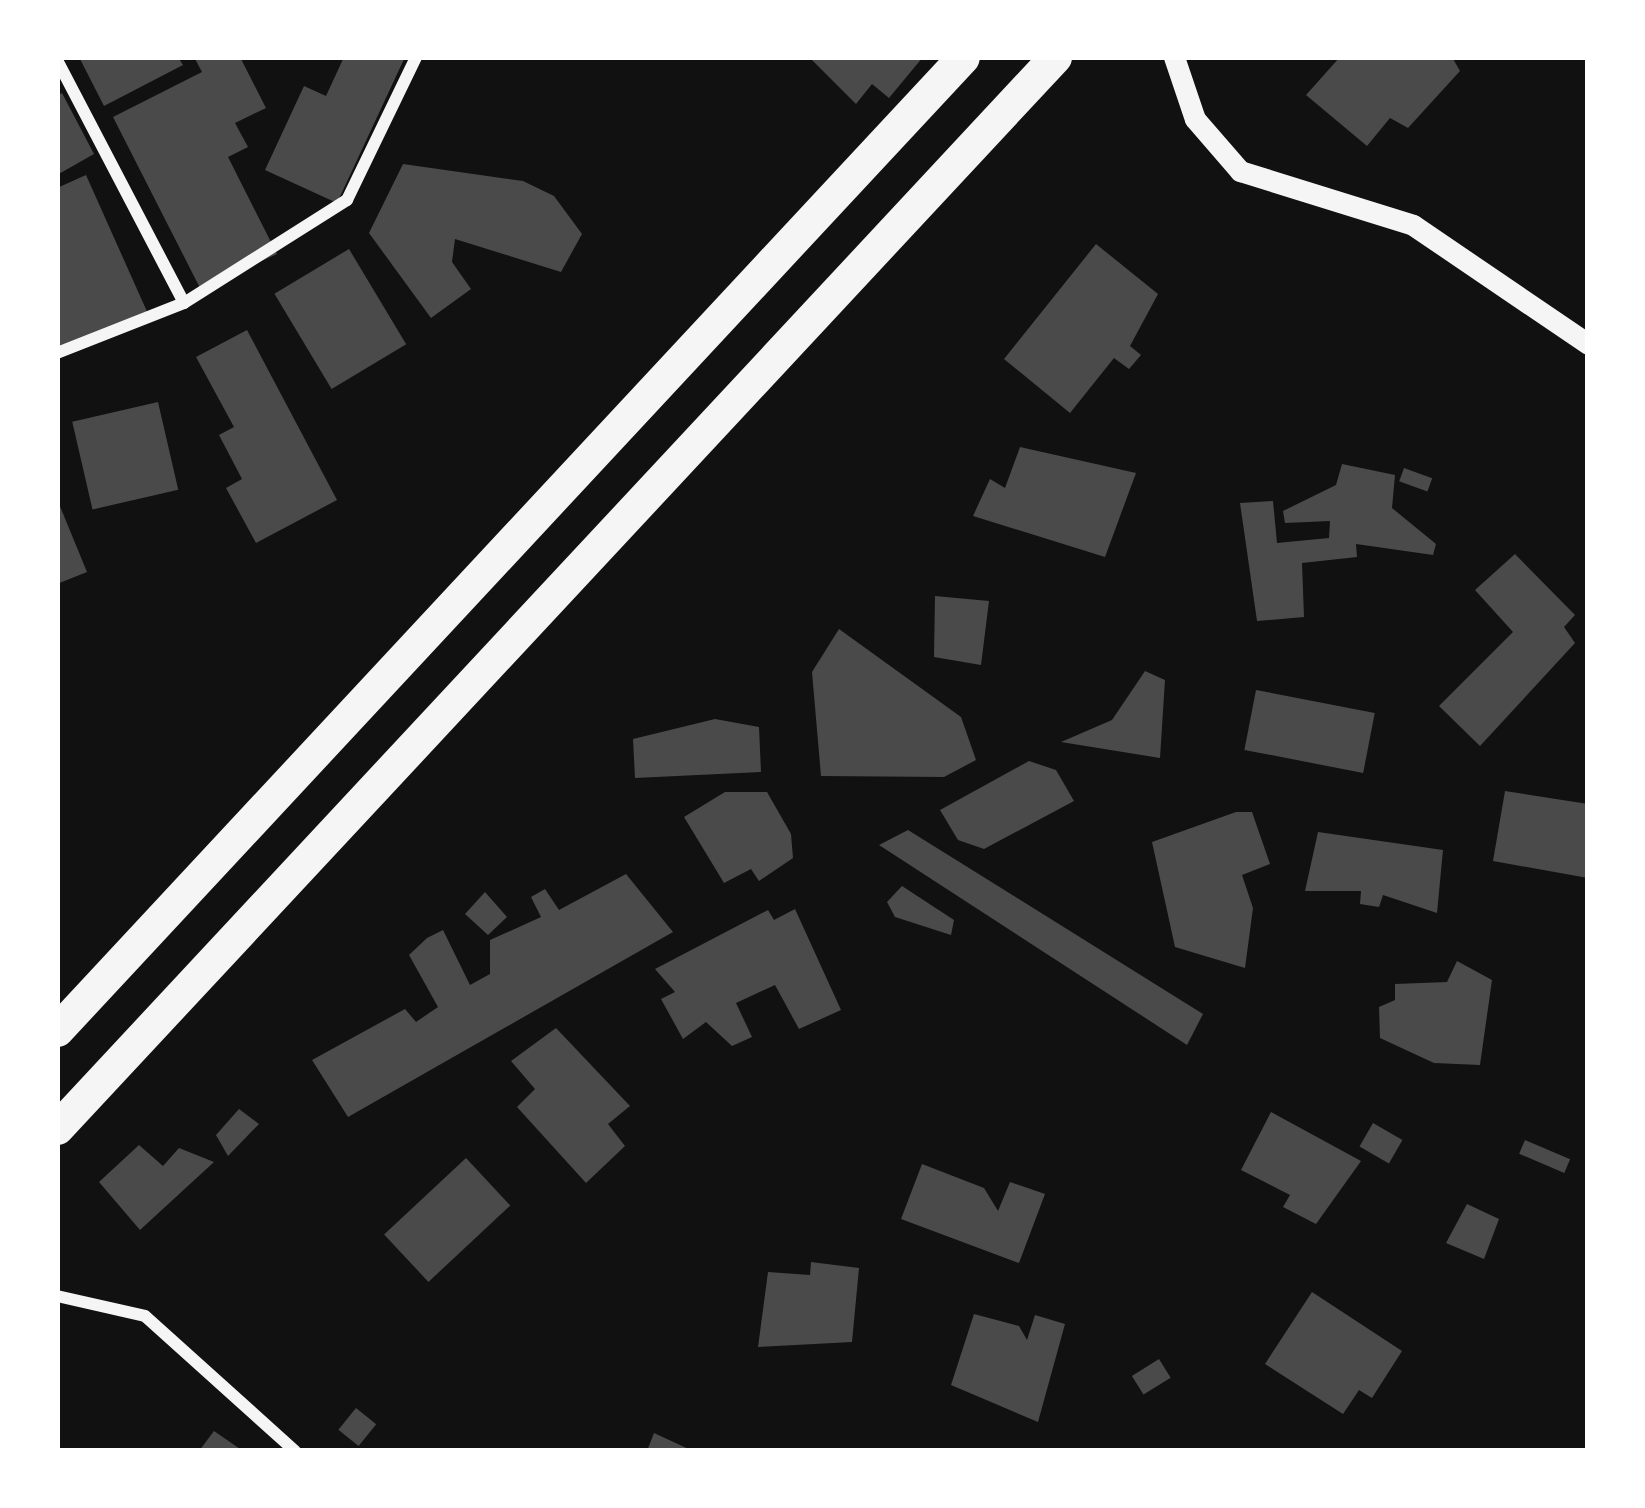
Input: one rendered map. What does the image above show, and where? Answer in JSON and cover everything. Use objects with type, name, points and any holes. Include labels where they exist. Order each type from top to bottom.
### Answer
[{"type":"highway","points":[[57,1030],[963,57]]},
{"type":"highway","points":[[57,1128],[1055,57]]},
{"type":"street","points":[[57,353],[184,303],[347,200],[416,57]]},
{"type":"street","points":[[1174,57],[1195,119],[1240,171],[1413,225],[1588,344]]},
{"type":"street","points":[[57,60],[184,303]]},
{"type":"street","points":[[57,1296],[145,1316],[295,1451]]},
{"type":"building","points":[[79,57],[178,57],[183,65],[104,106]]},
{"type":"building","points":[[194,57],[240,57],[266,108],[235,123],[248,147],[228,157],[277,254],[200,288],[113,117],[202,72]]},
{"type":"building","points":[[344,57],[405,57],[337,203],[265,170],[304,86],[326,96]]},
{"type":"building","points":[[809,57],[923,57],[889,98],[872,84],[856,104]]},
{"type":"building","points":[[1340,57],[1452,57],[1460,71],[1408,128],[1390,118],[1367,146],[1306,95]]},
{"type":"building","points":[[62,93],[94,154],[57,175],[57,96]]},
{"type":"building","points":[[403,164],[523,181],[554,196],[582,234],[561,272],[455,239],[452,262],[471,289],[431,318],[369,233]]},
{"type":"building","points":[[86,175],[149,316],[57,357],[57,188]]},
{"type":"building","points":[[1096,244],[1158,294],[1130,346],[1141,355],[1129,369],[1114,358],[1070,413],[1004,359]]},
{"type":"building","points":[[349,249],[406,344],[332,389],[274,294]]},
{"type":"building","points":[[247,330],[337,500],[256,543],[226,488],[242,479],[219,435],[234,427],[196,357]]},
{"type":"building","points":[[158,402],[178,490],[93,509],[72,422]]},
{"type":"building","points":[[1020,447],[1136,473],[1105,557],[973,516],[990,479],[1005,488]]},
{"type":"building","points":[[1342,464],[1395,475],[1392,508],[1436,544],[1433,555],[1356,544],[1357,557],[1302,563],[1304,617],[1257,621],[1240,503],[1273,501],[1277,543],[1329,538],[1330,521],[1285,523],[1283,511],[1336,485]]},
{"type":"building","points":[[1404,468],[1432,478],[1427,491],[1399,481]]},
{"type":"building","points":[[57,499],[87,572],[57,584]]},
{"type":"building","points":[[1515,554],[1575,615],[1564,627],[1575,643],[1480,746],[1439,706],[1513,632],[1475,590]]},
{"type":"building","points":[[935,596],[989,601],[981,665],[934,657]]},
{"type":"building","points":[[839,629],[961,717],[976,760],[944,777],[821,776],[812,672]]},
{"type":"building","points":[[1145,671],[1165,680],[1160,758],[1061,742],[1112,720]]},
{"type":"building","points":[[1256,690],[1375,713],[1363,773],[1244,750]]},
{"type":"building","points":[[715,719],[759,727],[761,772],[635,778],[633,739]]},
{"type":"building","points":[[1029,761],[1056,770],[1074,801],[984,849],[958,840],[940,810]]},
{"type":"building","points":[[1505,791],[1588,804],[1588,878],[1493,861]]},
{"type":"building","points":[[725,792],[767,792],[791,834],[793,858],[759,881],[751,869],[724,883],[684,817]]},
{"type":"building","points":[[1236,812],[1252,812],[1270,864],[1242,875],[1253,908],[1245,968],[1175,947],[1152,842]]},
{"type":"building","points":[[908,830],[1203,1014],[1187,1045],[879,845]]},
{"type":"building","points":[[1318,832],[1443,850],[1437,913],[1383,895],[1379,907],[1360,904],[1361,891],[1305,891]]},
{"type":"building","points":[[626,874],[673,932],[348,1117],[312,1060],[405,1009],[416,1022],[438,1007],[409,955],[427,938],[443,930],[470,985],[490,974],[490,940],[541,917],[531,897],[545,889],[559,910]]},
{"type":"building","points":[[902,886],[954,920],[951,935],[895,917],[887,902]]},
{"type":"building","points":[[485,892],[507,917],[488,935],[465,914]]},
{"type":"building","points":[[795,909],[841,1010],[799,1029],[775,985],[736,1003],[752,1037],[732,1046],[706,1022],[683,1039],[661,999],[675,992],[655,969],[768,910],[774,920]]},
{"type":"building","points":[[1457,961],[1492,980],[1480,1065],[1434,1063],[1380,1038],[1379,1007],[1395,1000],[1395,984],[1447,982]]},
{"type":"building","points":[[556,1028],[630,1106],[608,1124],[625,1146],[586,1183],[517,1107],[535,1089],[511,1061]]},
{"type":"building","points":[[239,1109],[259,1124],[228,1156],[216,1135]]},
{"type":"building","points":[[1271,1112],[1361,1161],[1316,1224],[1283,1207],[1290,1195],[1241,1170]]},
{"type":"building","points":[[1373,1123],[1402,1140],[1389,1163],[1360,1146]]},
{"type":"building","points":[[1525,1140],[1570,1159],[1564,1173],[1519,1154]]},
{"type":"building","points":[[139,1145],[163,1166],[179,1148],[214,1162],[140,1230],[99,1182]]},
{"type":"building","points":[[466,1158],[510,1206],[428,1282],[384,1234]]},
{"type":"building","points":[[922,1164],[984,1188],[998,1211],[1010,1182],[1045,1194],[1019,1263],[901,1219]]},
{"type":"building","points":[[1467,1204],[1499,1219],[1484,1259],[1446,1243]]},
{"type":"building","points":[[811,1262],[859,1268],[852,1342],[758,1347],[768,1272],[810,1275]]},
{"type":"building","points":[[1312,1292],[1402,1351],[1372,1398],[1359,1390],[1343,1414],[1265,1364]]},
{"type":"building","points":[[974,1314],[1019,1326],[1027,1340],[1035,1315],[1065,1324],[1038,1422],[951,1385]]},
{"type":"building","points":[[1159,1359],[1171,1378],[1144,1395],[1132,1376]]},
{"type":"building","points":[[356,1408],[376,1424],[359,1446],[338,1430]]},
{"type":"building","points":[[214,1431],[243,1451],[199,1451]]},
{"type":"building","points":[[654,1433],[693,1451],[647,1451]]}]
